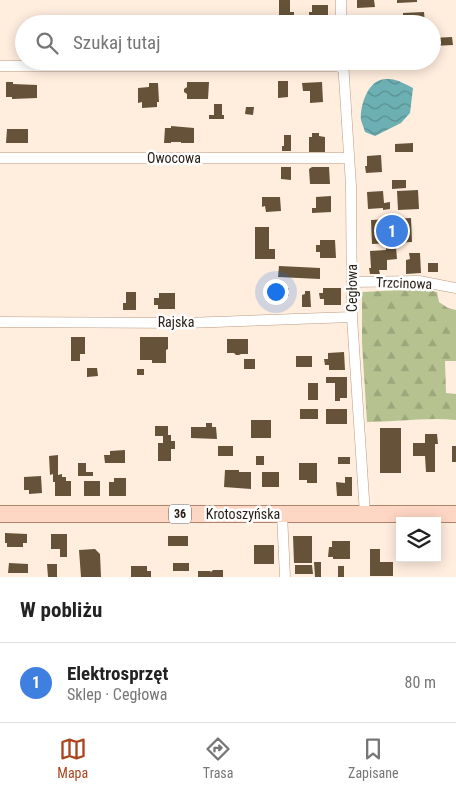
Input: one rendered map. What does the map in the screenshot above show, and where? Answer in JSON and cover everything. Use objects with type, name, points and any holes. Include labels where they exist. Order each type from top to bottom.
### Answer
[{"type":"main road","name":"Krotoszyńska","points":[[0,514],[456,514]]},
{"type":"street","points":[[340,0],[341,15]]},
{"type":"street","points":[[0,66],[15,66]]},
{"type":"street","name":"Cegłowa","points":[[343,70],[351,186],[352,318],[365,514]]},
{"type":"street","name":"Owocowa","points":[[0,158],[349,158]]},
{"type":"street","name":"Trzcinowa","points":[[352,282],[419,281],[456,288]]},
{"type":"street","name":"Rajska","points":[[0,322],[186,323],[352,318]]},
{"type":"street","points":[[282,514],[285,577]]},
{"type":"green space","points":[[421,289],[437,292],[439,302],[448,308],[456,310],[456,361],[445,361],[446,393],[456,394],[456,420],[367,422],[362,343],[362,292]]},
{"type":"water","points":[[390,79],[413,88],[410,113],[401,123],[375,136],[365,132],[361,120],[363,104],[367,93],[374,84],[381,80]]},
{"type":"building","points":[[279,0],[290,0],[290,12],[294,12],[294,15],[279,15]]},
{"type":"building","points":[[357,0],[374,0],[375,7],[357,8]]},
{"type":"building","points":[[397,0],[417,0],[417,2],[397,3]]},
{"type":"building","points":[[312,5],[328,5],[328,15],[309,15],[309,12],[312,12]]},
{"type":"building","points":[[424,12],[424,15],[403,15],[403,13]]},
{"type":"building","points":[[452,37],[453,45],[441,46],[441,38]]},
{"type":"building","points":[[278,81],[288,81],[288,97],[278,98]]},
{"type":"building","points":[[6,82],[37,85],[37,98],[12,99],[12,97],[6,97]]},
{"type":"building","points":[[187,82],[209,82],[208,99],[187,99],[184,89],[187,87]]},
{"type":"building","points":[[322,82],[323,102],[310,103],[310,91],[303,91],[302,83]]},
{"type":"building","points":[[149,83],[158,83],[159,102],[157,102],[157,107],[142,108],[142,102],[138,103],[138,88],[149,87]]},
{"type":"building","points":[[214,104],[222,104],[224,119],[209,119],[209,115],[214,115]]},
{"type":"building","points":[[246,107],[254,107],[253,115],[245,114]]},
{"type":"building","points":[[171,126],[194,128],[194,143],[164,143],[165,128],[171,128]]},
{"type":"building","points":[[7,129],[28,129],[28,143],[6,143]]},
{"type":"building","points":[[312,133],[319,133],[319,136],[325,137],[325,152],[309,152],[309,137],[312,137]]},
{"type":"building","points":[[284,135],[291,135],[291,151],[282,151]]},
{"type":"building","points":[[413,143],[413,152],[395,152],[395,144]]},
{"type":"building","points":[[381,155],[382,172],[366,173],[367,156]]},
{"type":"building","points":[[281,167],[291,167],[291,180],[281,179]]},
{"type":"building","points":[[312,167],[329,167],[330,184],[310,184],[309,169]]},
{"type":"building","points":[[392,180],[406,180],[406,188],[392,189]]},
{"type":"building","points":[[418,190],[419,209],[398,210],[397,191]]},
{"type":"building","points":[[383,191],[384,203],[390,202],[390,209],[368,209],[367,192]]},
{"type":"building","points":[[331,196],[331,212],[312,213],[312,208],[316,208],[316,197]]},
{"type":"building","points":[[262,197],[280,197],[281,211],[266,212],[265,206],[262,207]]},
{"type":"building","points":[[411,218],[412,242],[372,244],[371,220]]},
{"type":"building","points":[[255,227],[269,227],[269,249],[275,249],[275,259],[255,259]]},
{"type":"building","points":[[320,240],[335,240],[336,258],[320,258],[320,252],[316,252],[316,245],[320,245]]},
{"type":"building","points":[[396,247],[397,259],[387,260],[387,270],[379,270],[380,274],[370,274],[370,251]]},
{"type":"building","points":[[409,253],[420,253],[421,273],[406,274],[406,260],[410,259]]},
{"type":"building","points":[[428,263],[438,263],[438,272],[428,272]]},
{"type":"building","points":[[279,266],[320,268],[320,279],[278,277]]},
{"type":"building","points":[[283,288],[289,288],[289,296],[283,296]]},
{"type":"building","points":[[323,288],[341,288],[341,305],[324,305],[324,299],[320,299],[319,293],[323,293]]},
{"type":"building","points":[[305,291],[310,291],[311,307],[302,307],[302,295],[305,294]]},
{"type":"building","points":[[126,292],[136,292],[136,310],[123,310],[123,303],[126,303]]},
{"type":"building","points":[[159,293],[175,293],[175,309],[158,309],[158,305],[154,305],[154,298],[159,298]]},
{"type":"building","points":[[71,337],[85,337],[85,354],[80,354],[80,361],[71,361]]},
{"type":"building","points":[[140,337],[168,337],[166,363],[152,363],[152,360],[140,360]]},
{"type":"building","points":[[227,339],[248,339],[248,354],[236,355],[234,353],[227,353]]},
{"type":"building","points":[[344,352],[345,370],[329,370],[329,365],[325,365],[324,359],[328,359],[328,353]]},
{"type":"building","points":[[296,356],[312,356],[312,367],[296,367]]},
{"type":"building","points":[[244,359],[255,359],[255,369],[244,369]]},
{"type":"building","points":[[87,368],[97,368],[98,376],[87,377]]},
{"type":"building","points":[[137,369],[144,369],[144,375],[137,375]]},
{"type":"building","points":[[326,377],[347,377],[347,398],[340,398],[340,401],[335,401],[335,383],[326,383]]},
{"type":"building","points":[[308,383],[318,383],[318,400],[308,400]]},
{"type":"building","points":[[300,409],[318,409],[318,419],[300,419]]},
{"type":"building","points":[[326,409],[347,409],[347,424],[326,424]]},
{"type":"building","points":[[251,420],[271,420],[271,438],[251,438]]},
{"type":"building","points":[[206,423],[212,423],[212,427],[216,427],[217,439],[191,438],[191,427],[206,427]]},
{"type":"building","points":[[155,426],[168,426],[168,435],[171,435],[171,441],[175,441],[175,449],[171,449],[171,461],[158,461],[158,443],[163,443],[163,436],[155,436]]},
{"type":"building","points":[[380,428],[401,428],[401,473],[380,473]]},
{"type":"building","points":[[425,434],[437,434],[438,444],[435,444],[435,472],[426,472],[425,456],[413,456],[413,443],[425,443]]},
{"type":"building","points":[[218,446],[233,446],[233,456],[218,456]]},
{"type":"building","points":[[452,446],[456,446],[456,462],[452,462]]},
{"type":"building","points":[[125,450],[125,463],[105,463],[104,455],[110,455],[110,451]]},
{"type":"building","points":[[58,455],[58,475],[62,474],[62,477],[66,477],[66,481],[71,481],[71,496],[55,496],[55,482],[53,482],[53,474],[50,475],[49,456]]},
{"type":"building","points":[[256,456],[264,456],[264,465],[256,465]]},
{"type":"building","points":[[338,457],[350,457],[350,464],[338,464]]},
{"type":"building","points":[[78,463],[86,463],[86,472],[93,472],[93,476],[78,476]]},
{"type":"building","points":[[299,463],[317,463],[317,483],[307,483],[307,480],[299,480]]},
{"type":"building","points":[[225,470],[251,472],[251,489],[224,487]]},
{"type":"building","points":[[262,472],[279,472],[279,487],[262,487]]},
{"type":"building","points":[[41,476],[42,493],[29,494],[29,490],[24,490],[24,477]]},
{"type":"building","points":[[345,477],[352,477],[352,496],[337,496],[336,482],[345,483]]},
{"type":"building","points":[[114,478],[126,478],[126,496],[109,496],[109,482],[114,482]]},
{"type":"building","points":[[84,481],[100,481],[100,496],[84,496]]},
{"type":"building","points":[[5,533],[27,534],[27,543],[23,543],[23,547],[7,547]]},
{"type":"building","points":[[51,534],[67,534],[67,557],[60,557],[60,549],[51,549]]},
{"type":"building","points":[[168,536],[188,536],[188,546],[168,546]]},
{"type":"building","points":[[293,536],[312,536],[312,563],[294,563]]},
{"type":"building","points":[[332,541],[350,541],[350,559],[333,559],[333,557],[328,557]]},
{"type":"building","points":[[254,545],[274,545],[274,564],[254,564]]},
{"type":"building","points":[[95,549],[100,554],[101,577],[81,577],[79,550]]},
{"type":"building","points":[[370,549],[380,549],[380,562],[393,562],[393,576],[370,576]]},
{"type":"building","points":[[314,562],[321,562],[321,577],[315,577]]},
{"type":"building","points":[[9,563],[28,564],[28,573],[8,573]]},
{"type":"building","points":[[173,563],[189,563],[189,571],[173,571]]},
{"type":"building","points":[[47,564],[57,564],[57,577],[48,577]]},
{"type":"building","points":[[295,565],[312,565],[313,574],[295,574]]},
{"type":"building","points":[[131,566],[147,566],[147,571],[151,571],[151,577],[131,577]]},
{"type":"building","points":[[338,566],[344,566],[344,577],[338,577]]},
{"type":"building","points":[[213,570],[223,570],[223,577],[198,577],[198,571],[211,572]]},
{"type":"place","name":"Elektrosprzęt","points":[[392,231]]}]
